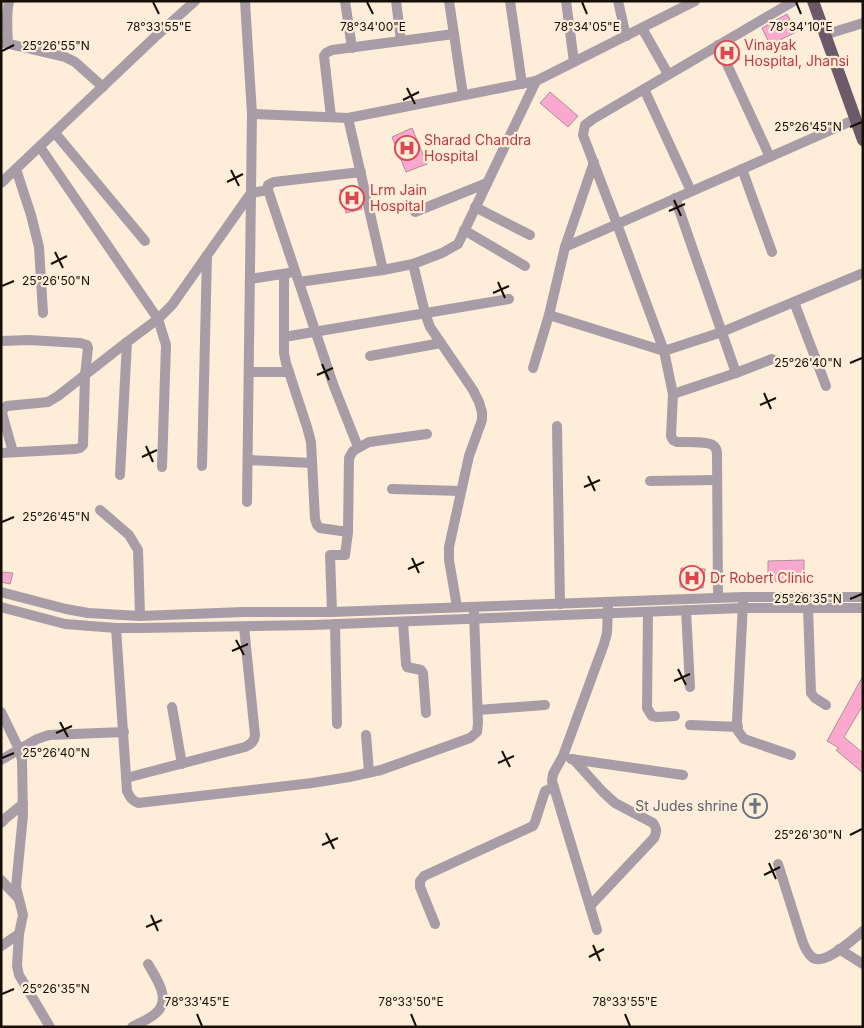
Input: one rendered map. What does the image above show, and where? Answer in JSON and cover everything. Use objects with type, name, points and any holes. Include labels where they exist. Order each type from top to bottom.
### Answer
[{"type":"main road","points":[[812,1],[863,140]]},
{"type":"street","points":[[9,1],[6,13],[5,43],[65,57],[75,62],[103,87]]},
{"type":"street","points":[[2,183],[195,1]]},
{"type":"street","points":[[245,1],[252,114],[247,502]]},
{"type":"street","points":[[345,1],[352,48]]},
{"type":"street","points":[[396,1],[402,41]]},
{"type":"street","points":[[449,1],[463,95]]},
{"type":"street","points":[[510,1],[522,84]]},
{"type":"street","points":[[566,1],[574,62]]},
{"type":"street","points":[[618,1],[626,36]]},
{"type":"street","points":[[252,114],[348,118],[536,81],[695,1]]},
{"type":"street","points":[[718,598],[716,448],[707,443],[677,442],[671,436],[673,394],[664,351],[583,135],[585,125],[592,119],[794,1]]},
{"type":"street","points":[[824,35],[863,23]]},
{"type":"street","points":[[642,28],[668,74]]},
{"type":"street","points":[[331,118],[324,56],[326,53],[332,50],[454,34]]},
{"type":"street","points":[[718,45],[770,157]]},
{"type":"street","points":[[250,279],[284,274],[297,277],[383,270],[413,264],[442,253],[458,244],[536,81]]},
{"type":"street","points":[[644,89],[691,191]]},
{"type":"street","points":[[348,118],[383,270]]},
{"type":"street","points":[[565,247],[856,119]]},
{"type":"street","points":[[55,133],[145,241]]},
{"type":"street","points":[[40,147],[158,319],[166,345],[162,467]]},
{"type":"street","points":[[533,368],[549,315],[565,247],[594,162]]},
{"type":"street","points":[[16,169],[39,247],[43,313]]},
{"type":"street","points":[[742,169],[772,252]]},
{"type":"street","points":[[358,448],[315,332],[268,190],[268,185],[274,182],[361,172]]},
{"type":"street","points":[[415,212],[487,182]]},
{"type":"street","points":[[13,452],[2,413],[4,408],[7,406],[48,402],[158,319],[172,304],[251,193],[268,190]]},
{"type":"street","points":[[675,198],[736,373]]},
{"type":"street","points":[[475,207],[530,235]]},
{"type":"street","points":[[464,230],[525,266]]},
{"type":"street","points":[[202,466],[207,255]]},
{"type":"street","points":[[413,264],[430,327],[474,390],[482,412],[482,420],[469,456],[449,547],[449,560],[457,607]]},
{"type":"street","points":[[549,315],[664,351],[722,332],[863,273]]},
{"type":"street","points":[[284,274],[284,353],[288,372],[311,442],[315,520],[320,528],[348,532]]},
{"type":"street","points":[[284,337],[509,298]]},
{"type":"street","points":[[794,302],[826,386]]},
{"type":"street","points":[[1,341],[29,340],[84,344],[88,348],[85,375],[83,445],[76,449],[1,453]]},
{"type":"street","points":[[120,475],[127,342]]},
{"type":"street","points":[[370,356],[441,343]]},
{"type":"street","points":[[673,394],[772,359]]},
{"type":"street","points":[[249,372],[288,372]]},
{"type":"street","points":[[557,426],[560,604]]},
{"type":"street","points":[[332,612],[330,555],[345,555],[348,532],[348,458],[353,451],[368,442],[427,434]]},
{"type":"street","points":[[248,460],[312,462]]},
{"type":"street","points":[[650,481],[717,480]]},
{"type":"street","points":[[392,489],[461,490]]},
{"type":"street","points":[[100,510],[128,535],[138,550],[140,616]]},
{"type":"street","points":[[1,592],[88,613],[140,616],[243,612],[332,612],[718,598],[863,597]]},
{"type":"street","points":[[743,598],[738,727],[740,735],[744,739],[791,755]]},
{"type":"street","points":[[597,930],[552,780],[553,774],[568,758],[604,644],[607,633],[608,602]]},
{"type":"street","points":[[116,628],[127,791],[132,801],[138,803],[312,783],[381,770],[470,738],[477,732],[478,723],[474,606]]},
{"type":"street","points":[[1,607],[65,624],[116,628],[314,626],[743,608],[863,608]]},
{"type":"street","points":[[808,608],[811,693],[826,706]]},
{"type":"street","points":[[686,610],[690,687]]},
{"type":"street","points":[[314,612],[314,626]]},
{"type":"street","points":[[648,612],[647,708],[652,716],[675,716]]},
{"type":"street","points":[[212,613],[213,628]]},
{"type":"street","points":[[403,622],[405,662],[407,667],[421,670],[423,673],[426,712]]},
{"type":"street","points":[[335,624],[337,724]]},
{"type":"street","points":[[126,778],[251,744],[255,735],[244,627]]},
{"type":"street","points":[[478,710],[545,706]]},
{"type":"street","points":[[172,707],[182,764]]},
{"type":"street","points":[[1,712],[22,760],[23,804],[16,887],[22,915],[17,966],[19,975],[50,1027]]},
{"type":"street","points":[[690,725],[738,727]]},
{"type":"street","points":[[1,760],[36,739],[49,735],[124,732]]},
{"type":"street","points":[[366,735],[369,772]]},
{"type":"street","points":[[568,758],[683,775]]},
{"type":"street","points":[[568,758],[615,803],[653,824],[656,828],[654,838],[590,906]]},
{"type":"street","points":[[435,924],[420,887],[420,881],[424,876],[533,826],[545,791],[554,787]]},
{"type":"street","points":[[1,823],[23,804]]},
{"type":"street","points":[[778,864],[806,950],[813,958],[818,960],[824,959],[863,931]]},
{"type":"street","points":[[1,880],[19,898]]},
{"type":"street","points":[[1,946],[19,934]]},
{"type":"street","points":[[839,949],[863,964]]},
{"type":"street","points":[[132,1027],[156,1014],[163,1005],[163,995],[160,986],[148,964]]},
{"type":"building","points":[[787,14],[796,32],[770,45],[762,28]]},
{"type":"building","points":[[732,45],[740,59],[734,63],[727,48]]},
{"type":"building","points":[[550,92],[578,116],[568,127],[540,103]]},
{"type":"building","points":[[412,128],[427,164],[406,172],[392,137]]},
{"type":"building","points":[[357,186],[362,209],[346,213],[340,190]]},
{"type":"building","points":[[804,560],[804,582],[768,581],[768,561]]},
{"type":"building","points":[[681,568],[705,569],[703,588],[680,587]]},
{"type":"building","points":[[1,572],[13,573],[10,584],[1,582]]},
{"type":"building","points":[[863,676],[863,705],[844,737],[863,753],[863,773],[836,750],[839,748],[827,741]]},
{"type":"place","name":"Vinayak Hospital, Jhansi","points":[[727,53]]},
{"type":"place","name":"Sharad Chandra Hospital","points":[[407,148]]},
{"type":"place","name":"Lrm Jain Hospital","points":[[352,198]]},
{"type":"place","name":"Dr Robert Clinic","points":[[692,578]]},
{"type":"place","name":"St Judes shrine","points":[[755,806]]}]
